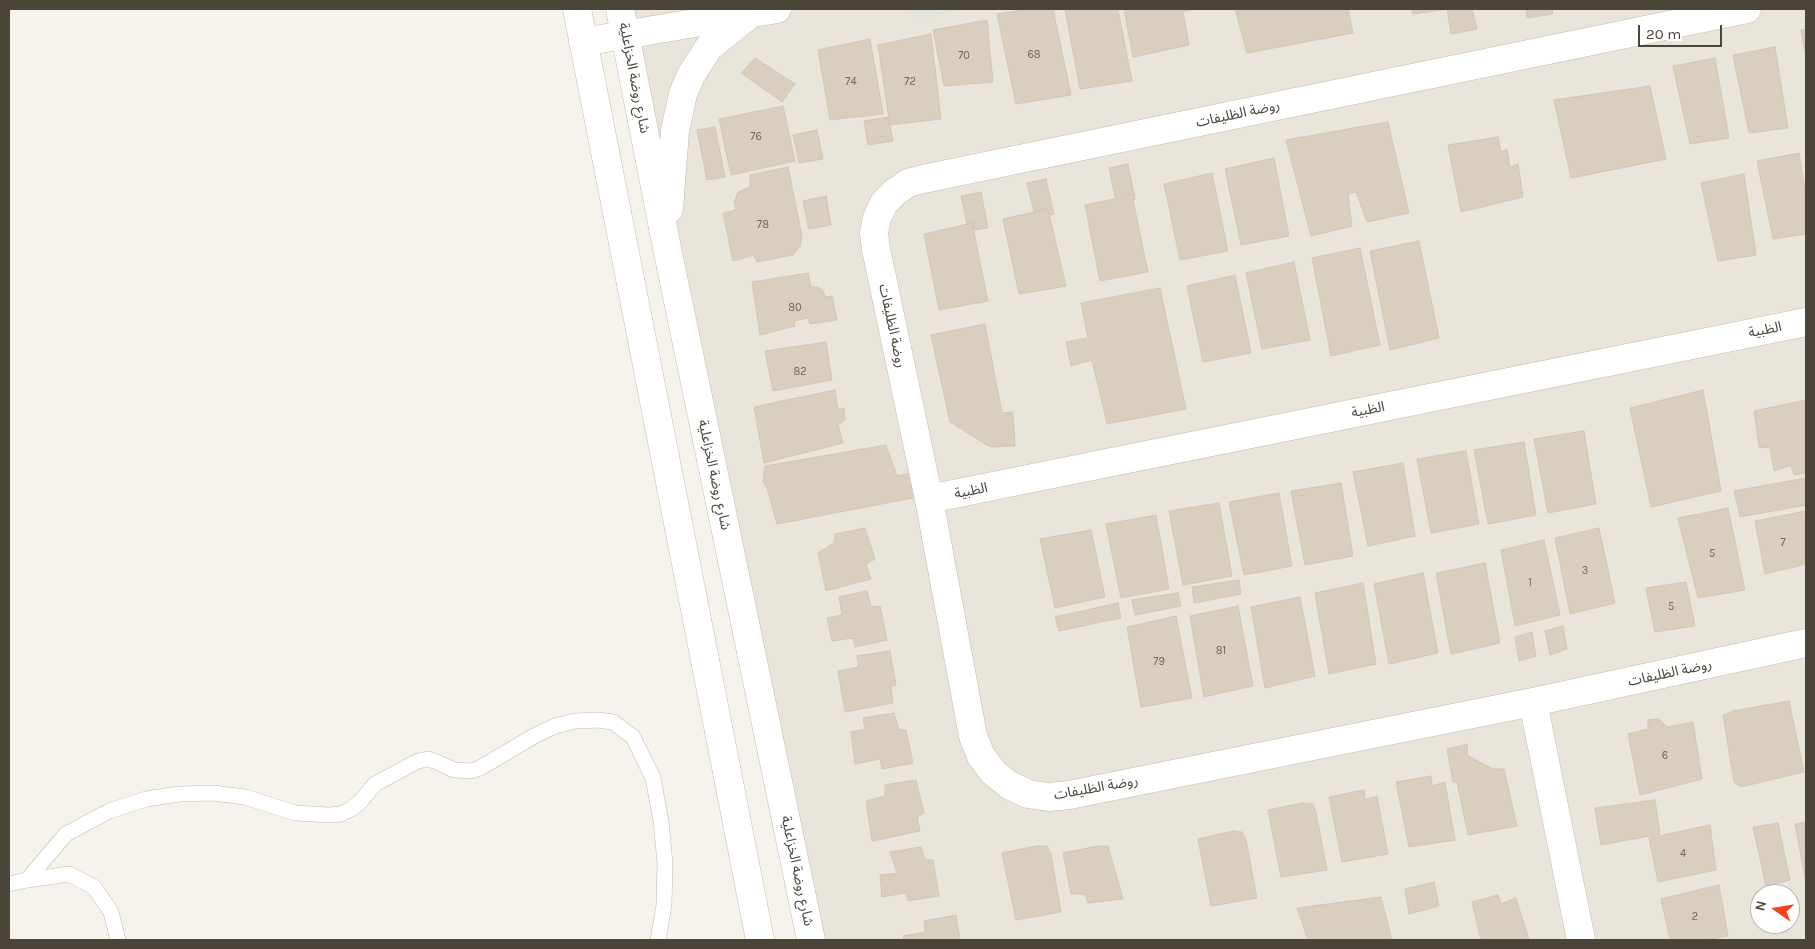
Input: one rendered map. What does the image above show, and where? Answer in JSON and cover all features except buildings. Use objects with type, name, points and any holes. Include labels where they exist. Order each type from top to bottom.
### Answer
[{"type":"street","points":[[583,42],[623,22],[749,15],[777,9]]},
{"type":"street","name":"روضة الظليفات","points":[[1747,9],[923,179],[908,184],[895,192],[884,203],[877,218],[874,233],[929,499],[973,736],[981,756],[994,772],[1009,785],[1028,794],[1048,797],[1070,795],[1533,702],[1806,643]]},
{"type":"street","points":[[583,10],[583,42],[760,940]]},
{"type":"street","points":[[667,248],[675,131],[683,94],[695,67],[709,47],[749,15]]},
{"type":"street","name":"شارع روضة الخزاعلية","points":[[623,22],[667,248],[811,940]]},
{"type":"street","name":"الظبية","points":[[929,499],[1806,322]]},
{"type":"street","points":[[1533,702],[1581,940]]},
{"type":"lane","points":[[27,880],[66,834],[109,811],[146,799],[179,794],[213,793],[245,797],[295,813],[341,814],[352,809],[360,802],[375,784],[418,761],[428,760],[438,762],[454,770],[472,771],[555,726],[575,721],[598,720],[613,722],[633,737],[653,778],[662,821],[665,864],[664,905],[658,940]]},
{"type":"lane","points":[[9,884],[69,874],[94,887],[111,912],[118,940]]},
{"type":"shaded area","points":[[619,9],[1806,9],[1806,940],[812,940]]},
{"type":"shaded area","points":[[905,9],[969,9],[917,20]]}]
